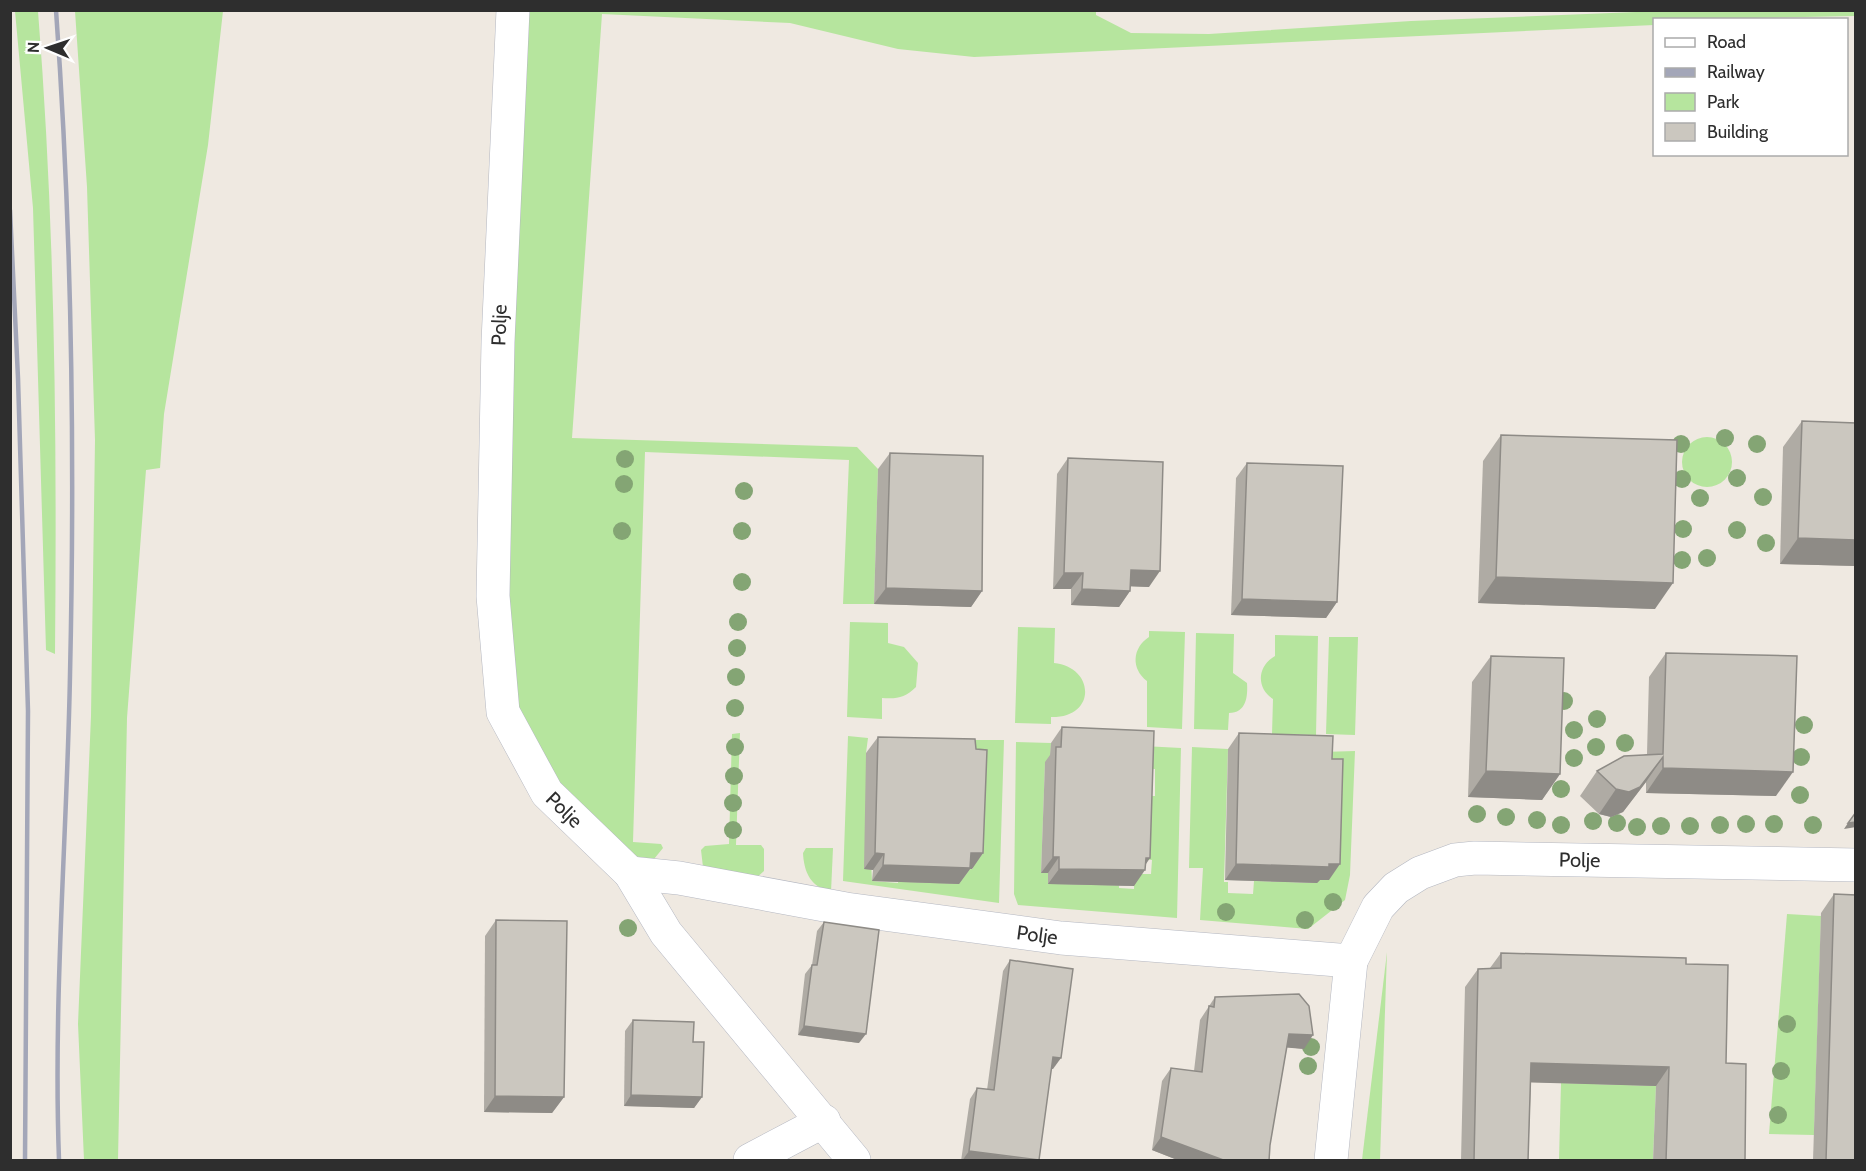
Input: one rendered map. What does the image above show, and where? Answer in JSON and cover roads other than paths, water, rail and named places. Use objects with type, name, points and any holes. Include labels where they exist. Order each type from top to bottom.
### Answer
[{"type":"street","name":"Polje","points":[[513,10],[498,342],[494,584],[503,712],[547,793],[630,873],[679,878],[846,909],[1061,939],[1351,961]]},
{"type":"street","name":"Polje","points":[[1331,1161],[1351,961],[1378,907],[1396,888],[1420,873],[1455,860],[1487,858],[1856,865]]},
{"type":"street","points":[[630,873],[666,933],[824,1121],[854,1161]]},
{"type":"street","points":[[750,1161],[824,1121]]},
{"type":"railway","points":[[56,10],[66,176],[72,426],[70,675],[59,978],[59,1160]]},
{"type":"railway","points":[[10,210],[18,378],[28,711],[25,1160]]}]
